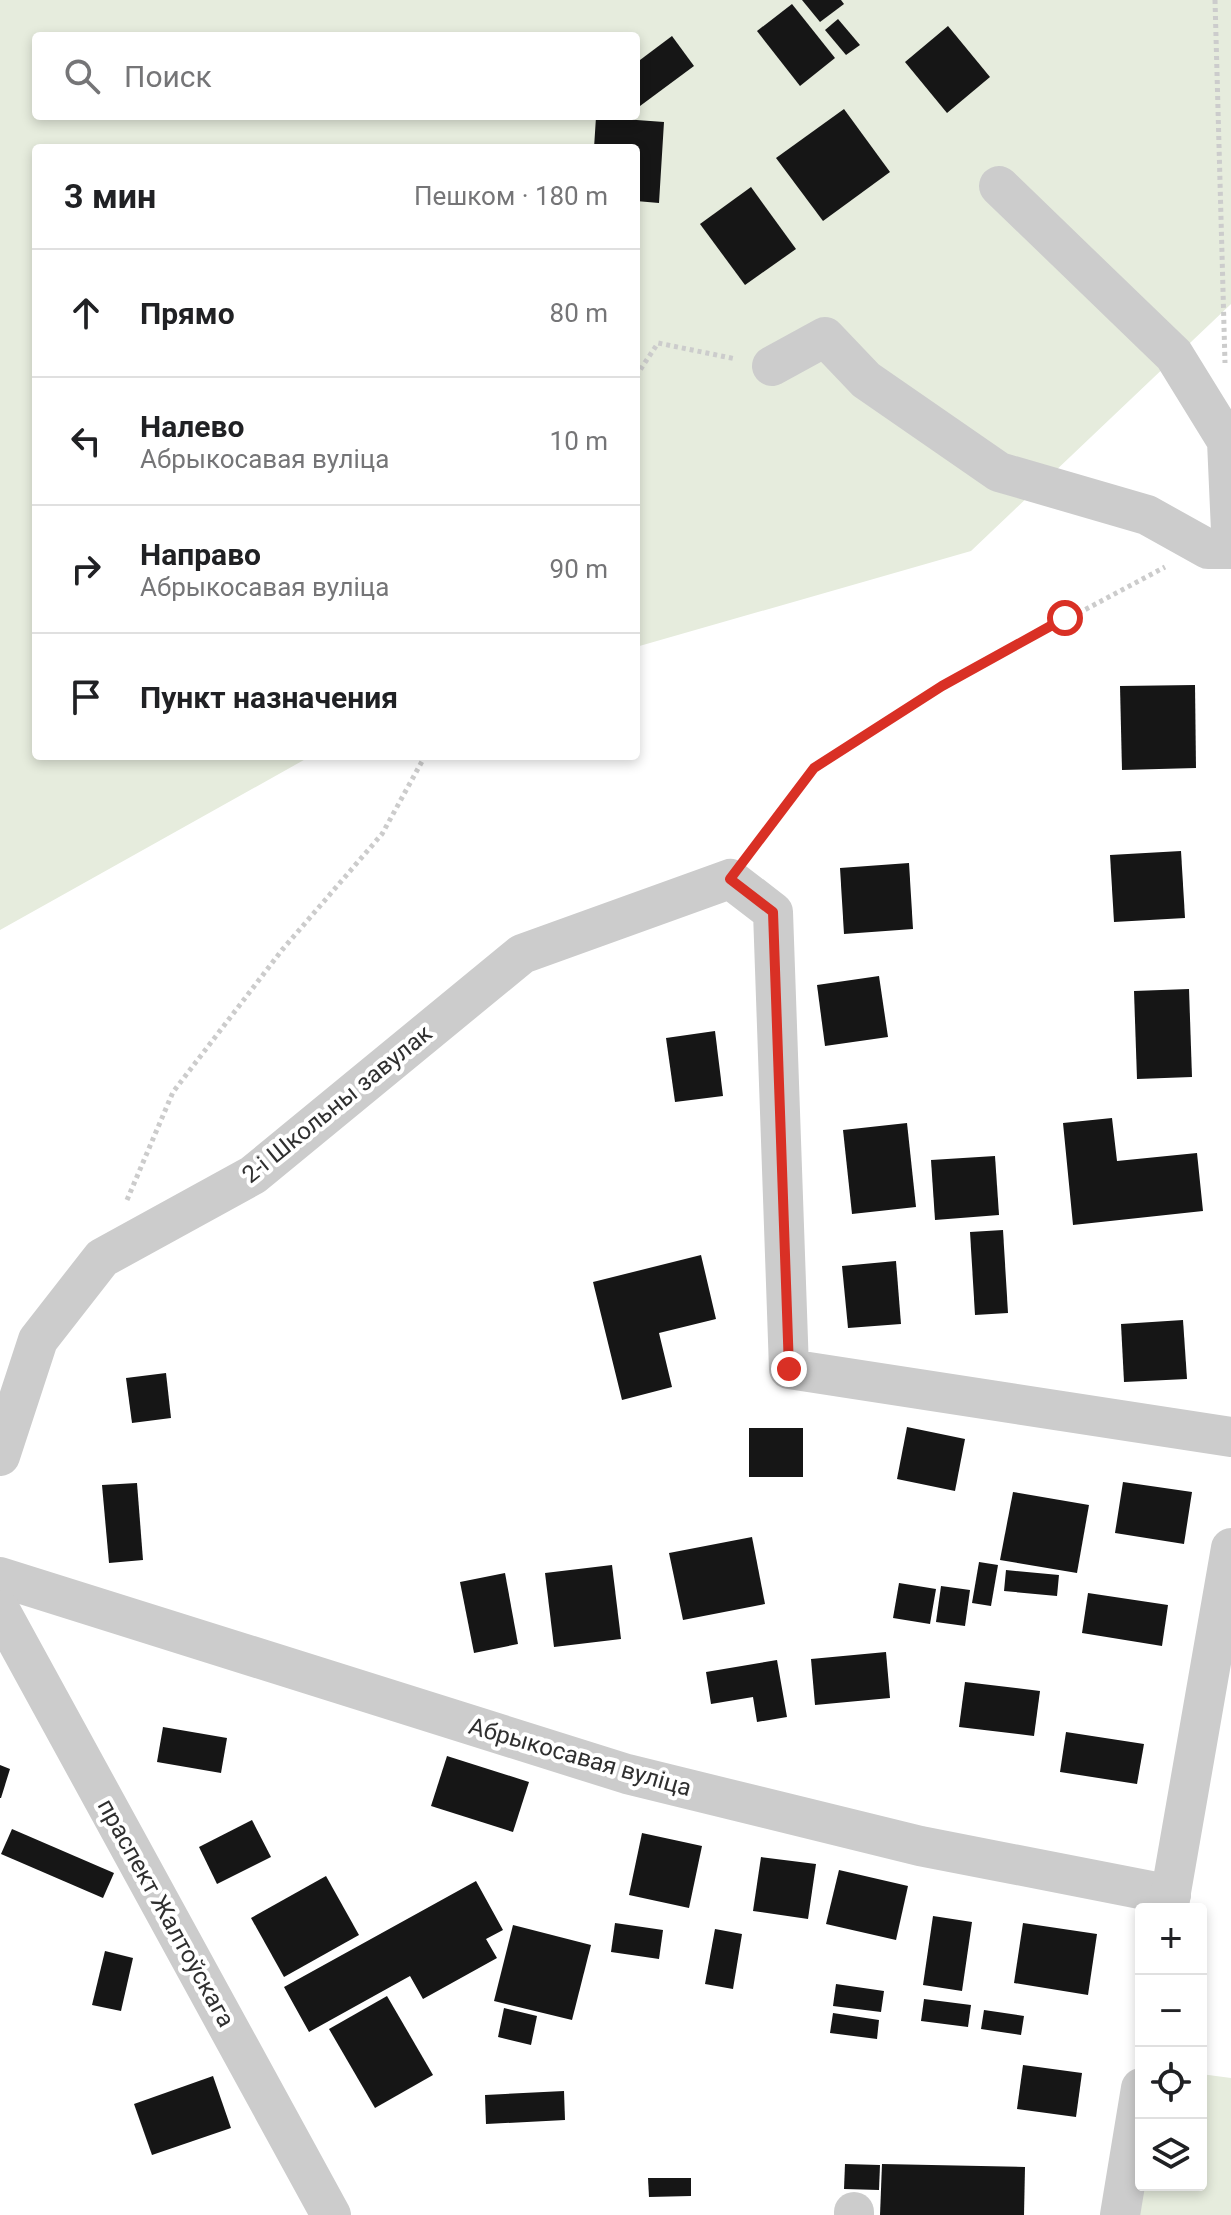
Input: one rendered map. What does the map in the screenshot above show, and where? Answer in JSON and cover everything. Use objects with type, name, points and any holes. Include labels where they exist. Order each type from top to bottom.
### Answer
[{"type":"street","points":[[772,366],[825,337],[866,380],[999,472],[1147,515],[1223,543],[1227,441],[1174,355],[999,186]]},
{"type":"street","points":[[730,879],[773,912],[789,1369],[1231,1437]]},
{"type":"street","name":"2-і Школьны завулак","points":[[0,1456],[38,1340],[102,1258],[253,1175],[522,954],[730,879]]},
{"type":"street","name":"Абрыкосавая вуліца","points":[[0,1577],[627,1774],[920,1846],[1170,1902],[1225,1616],[1231,1548]]},
{"type":"street","name":"праспект Жалтоўскага","points":[[0,1610],[331,2215]]},
{"type":"street","points":[[1120,2215],[1136,2119]]},
{"type":"path","points":[[1215,0],[1225,378]]},
{"type":"path","points":[[640,370],[658,343],[772,366]]},
{"type":"path","points":[[730,879],[814,768],[956,678],[1145,575],[1223,543]]},
{"type":"path","points":[[126,1203],[173,1092],[282,950],[382,834],[423,760]]},
{"type":"green space","points":[[0,0],[1231,0],[1231,304],[971,551],[640,646],[640,144],[32,144],[32,760],[304,760],[0,930]]},
{"type":"green space","points":[[1207,2075],[1231,2078],[1231,2215],[1129,2215],[1139,2191],[1207,2191]]},
{"type":"building","points":[[802,0],[841,0],[844,4],[820,22]]},
{"type":"building","points":[[792,4],[835,58],[800,86],[757,31]]},
{"type":"building","points":[[838,19],[860,45],[846,55],[825,30]]},
{"type":"building","points":[[948,26],[990,77],[947,113],[905,62]]},
{"type":"building","points":[[672,36],[694,66],[640,106],[640,60]]},
{"type":"building","points":[[844,109],[890,172],[823,221],[776,158]]},
{"type":"building","points":[[596,120],[664,122],[659,203],[640,201],[640,144],[594,144]]},
{"type":"building","points":[[751,187],[796,249],[745,285],[700,224]]},
{"type":"building","points":[[1195,685],[1196,768],[1122,770],[1120,686]]},
{"type":"building","points":[[1181,851],[1185,918],[1114,922],[1110,855]]},
{"type":"building","points":[[909,863],[913,929],[844,934],[840,868]]},
{"type":"building","points":[[879,976],[888,1037],[825,1046],[817,985]]},
{"type":"building","points":[[1189,989],[1192,1077],[1137,1079],[1134,991]]},
{"type":"building","points":[[715,1031],[723,1096],[675,1102],[666,1038]]},
{"type":"building","points":[[1112,1118],[1117,1161],[1197,1153],[1203,1211],[1073,1225],[1063,1123]]},
{"type":"building","points":[[907,1123],[916,1207],[852,1214],[843,1130]]},
{"type":"building","points":[[995,1156],[999,1215],[935,1220],[931,1160]]},
{"type":"building","points":[[1003,1230],[1008,1313],[975,1315],[970,1232]]},
{"type":"building","points":[[701,1255],[716,1319],[659,1333],[672,1387],[622,1400],[593,1282]]},
{"type":"building","points":[[896,1261],[901,1324],[848,1328],[842,1266]]},
{"type":"building","points":[[1183,1320],[1187,1379],[1124,1382],[1121,1324]]},
{"type":"building","points":[[166,1373],[171,1418],[132,1423],[126,1378]]},
{"type":"building","points":[[907,1427],[965,1439],[955,1491],[897,1479]]},
{"type":"building","points":[[749,1428],[803,1428],[803,1477],[749,1477]]},
{"type":"building","points":[[1123,1482],[1192,1492],[1184,1544],[1115,1533]]},
{"type":"building","points":[[137,1483],[143,1560],[109,1563],[102,1485]]},
{"type":"building","points":[[1013,1492],[1089,1505],[1077,1573],[1000,1560]]},
{"type":"building","points":[[752,1537],[765,1604],[683,1620],[669,1553]]},
{"type":"building","points":[[979,1562],[998,1565],[991,1606],[972,1603]]},
{"type":"building","points":[[612,1565],[621,1639],[554,1647],[545,1573]]},
{"type":"building","points":[[1006,1570],[1059,1575],[1057,1596],[1004,1591]]},
{"type":"building","points":[[505,1573],[518,1644],[474,1653],[460,1582]]},
{"type":"building","points":[[899,1583],[936,1589],[930,1624],[893,1618]]},
{"type":"building","points":[[941,1586],[970,1590],[965,1626],[936,1622]]},
{"type":"building","points":[[1088,1593],[1168,1605],[1162,1646],[1082,1633]]},
{"type":"building","points":[[886,1652],[890,1698],[815,1705],[811,1659]]},
{"type":"building","points":[[777,1660],[787,1717],[757,1722],[753,1697],[711,1704],[706,1672]]},
{"type":"building","points":[[965,1682],[1040,1691],[1034,1736],[959,1727]]},
{"type":"building","points":[[163,1727],[227,1738],[221,1773],[157,1762]]},
{"type":"building","points":[[1066,1732],[1144,1744],[1137,1784],[1060,1772]]},
{"type":"building","points":[[447,1756],[529,1782],[513,1832],[431,1806]]},
{"type":"building","points":[[0,1765],[10,1769],[1,1798],[0,1798]]},
{"type":"building","points":[[252,1820],[271,1857],[217,1884],[199,1847]]},
{"type":"building","points":[[12,1829],[114,1873],[103,1898],[1,1854]]},
{"type":"building","points":[[642,1833],[702,1846],[689,1908],[629,1895]]},
{"type":"building","points":[[761,1857],[816,1864],[808,1919],[753,1911]]},
{"type":"building","points":[[839,1870],[908,1886],[896,1940],[826,1924]]},
{"type":"building","points":[[326,1876],[359,1935],[284,1977],[251,1918]]},
{"type":"building","points":[[476,1881],[503,1930],[486,1939],[497,1958],[423,1999],[410,1976],[309,2032],[284,1987]]},
{"type":"building","points":[[933,1916],[972,1922],[962,1991],[923,1985]]},
{"type":"building","points":[[615,1923],[663,1930],[659,1959],[611,1952]]},
{"type":"building","points":[[1023,1923],[1097,1934],[1088,1995],[1014,1983]]},
{"type":"building","points":[[513,1925],[591,1945],[572,2020],[494,2001]]},
{"type":"building","points":[[715,1929],[742,1934],[733,1989],[705,1984]]},
{"type":"building","points":[[105,1951],[133,1958],[121,2011],[92,2005]]},
{"type":"building","points":[[836,1984],[884,1991],[881,2012],[833,2006]]},
{"type":"building","points":[[387,1996],[433,2075],[375,2108],[329,2029]]},
{"type":"building","points":[[924,1999],[971,2005],[968,2027],[921,2021]]},
{"type":"building","points":[[504,2008],[537,2016],[531,2045],[498,2037]]},
{"type":"building","points":[[984,2010],[1024,2016],[1021,2035],[981,2029]]},
{"type":"building","points":[[833,2013],[879,2020],[877,2039],[830,2033]]},
{"type":"building","points":[[1023,2065],[1082,2073],[1076,2117],[1017,2109]]},
{"type":"building","points":[[213,2076],[231,2128],[152,2155],[134,2104]]},
{"type":"building","points":[[564,2091],[565,2120],[486,2124],[485,2095]]},
{"type":"building","points":[[845,2164],[880,2165],[879,2190],[844,2189]]},
{"type":"building","points":[[882,2164],[1025,2167],[1024,2215],[880,2215]]},
{"type":"building","points":[[648,2178],[691,2178],[691,2196],[649,2197]]},
{"type":"route","points":[[789,1369],[773,912],[730,879],[814,768],[942,686],[1065,618]]}]
